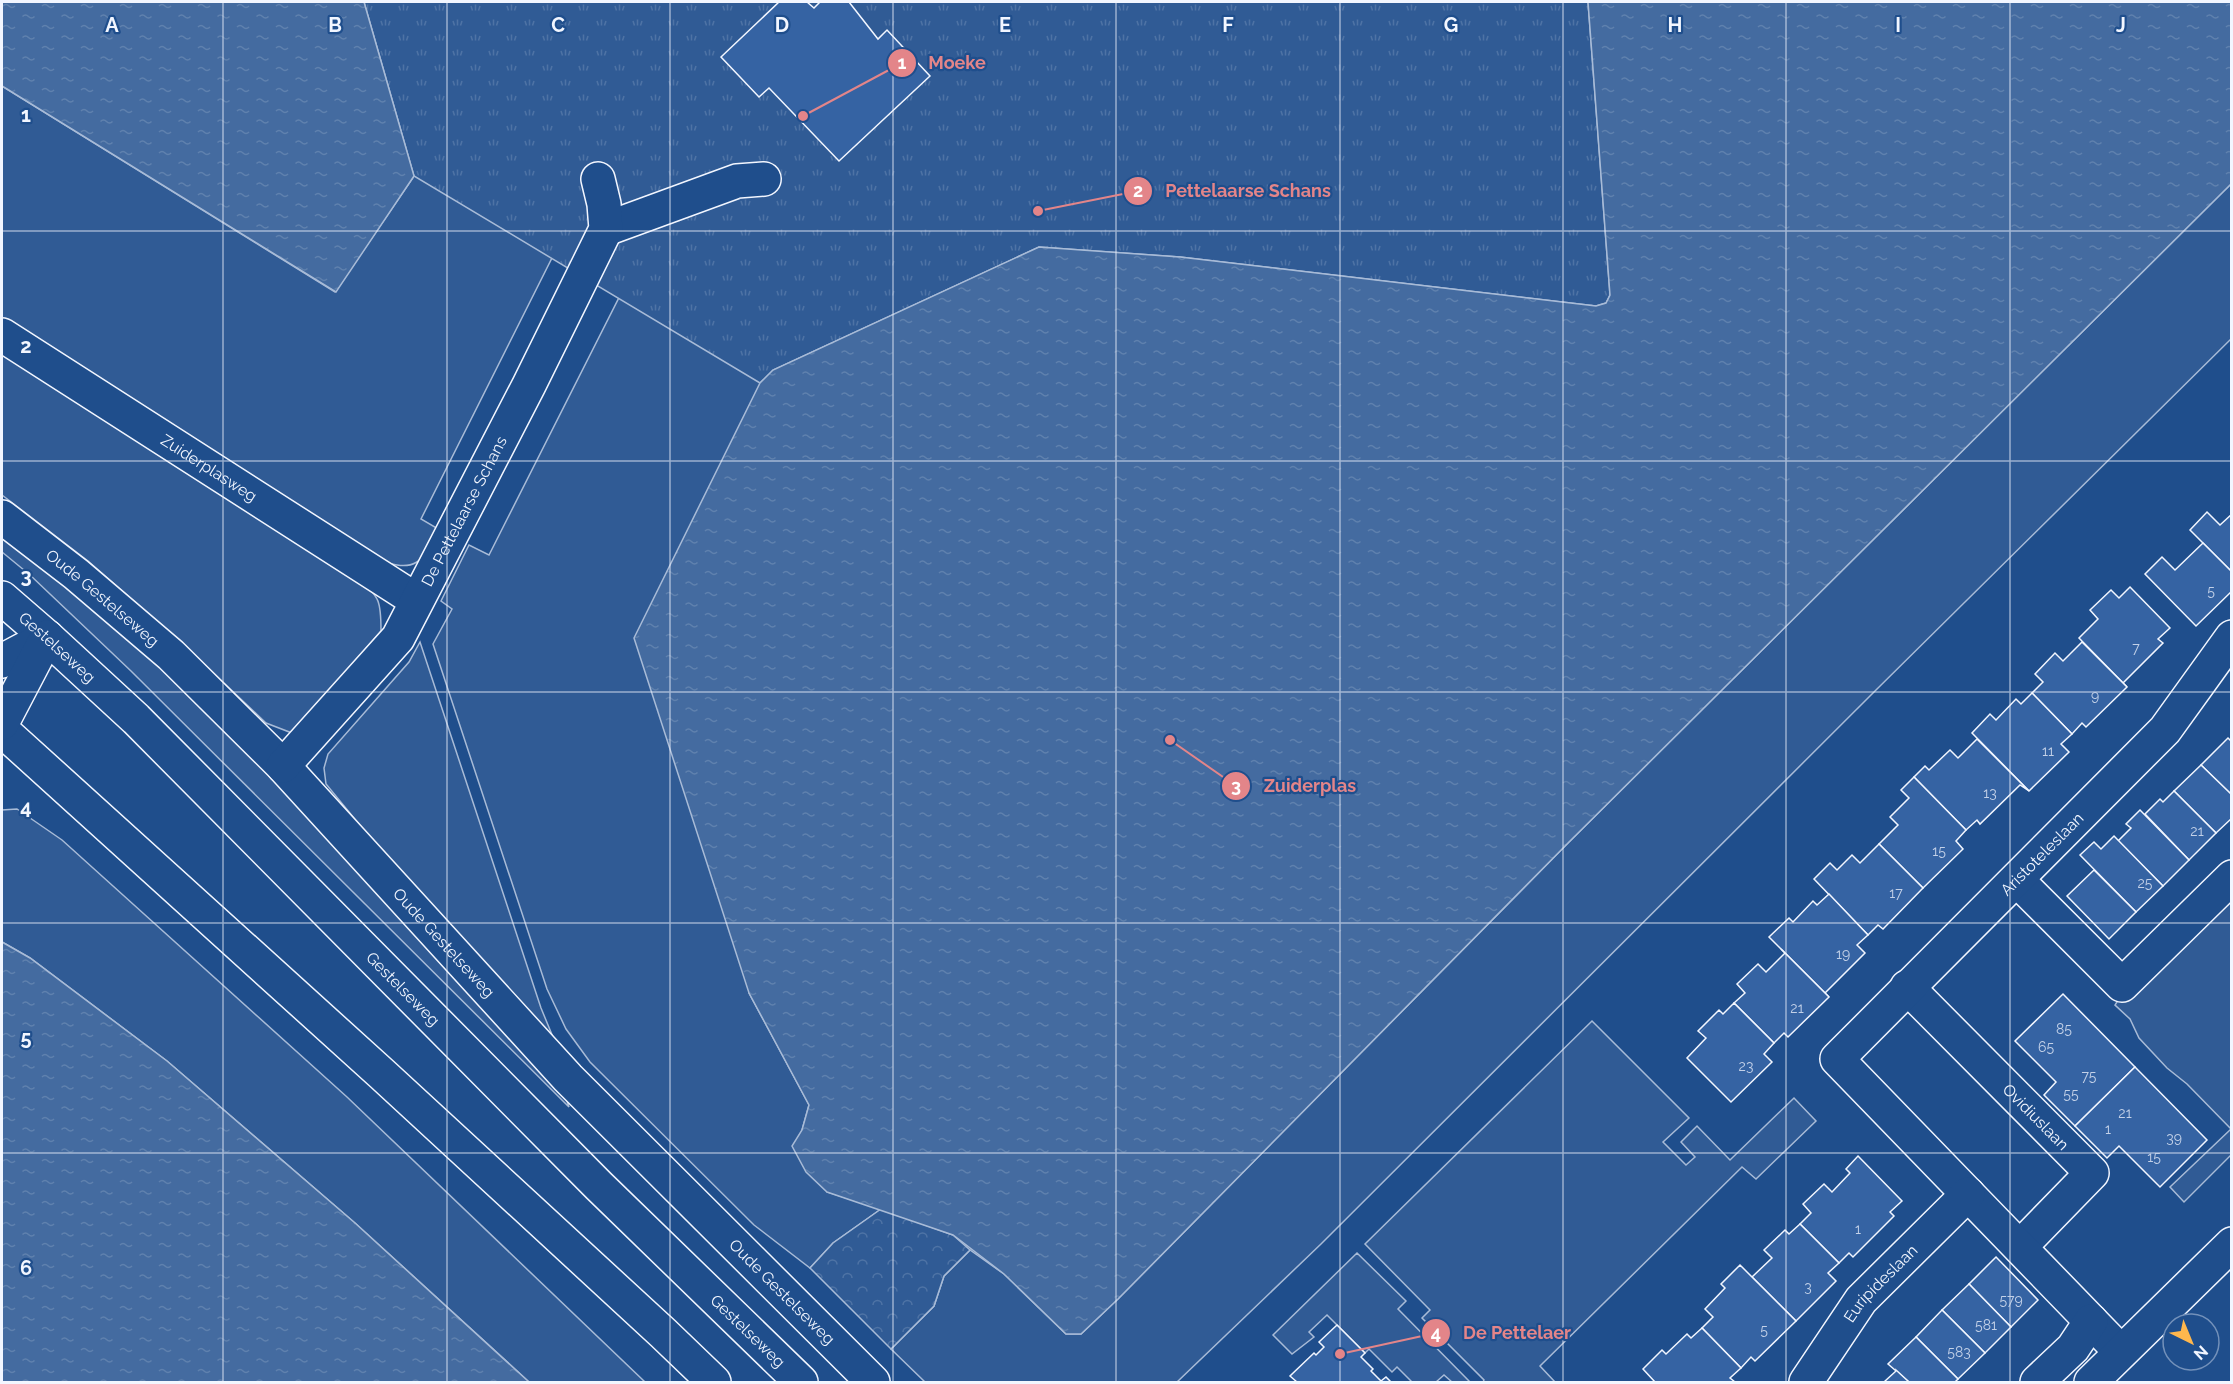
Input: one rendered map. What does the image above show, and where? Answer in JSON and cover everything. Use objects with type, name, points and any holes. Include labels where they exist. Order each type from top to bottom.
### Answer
[{"type":"main road","points":[[598,179],[604,204],[606,229],[738,181],[764,179]]},
{"type":"main road","name":"De Pettelaarse Schans","points":[[283,766],[398,638],[529,385],[606,229]]},
{"type":"main road","name":"Zuiderplasweg","points":[[2,335],[417,600]]},
{"type":"main road","name":"Oude Gestelseweg","points":[[2,517],[76,574],[171,655],[283,766],[568,1078],[873,1383]]},
{"type":"main road","name":"Gestelseweg","points":[[2,598],[153,736],[599,1186],[801,1383]]},
{"type":"main road","points":[[2,661],[47,637]]},
{"type":"main road","points":[[2,723],[47,637]]},
{"type":"main road","name":"Aristoteleslaan","points":[[1968,1194],[1837,1059],[2165,730],[2232,637]]},
{"type":"main road","points":[[2,730],[382,1074],[714,1383]]},
{"type":"main road","points":[[2017,880],[2122,985],[2232,877]]},
{"type":"main road","name":"Ovidiuslaan","points":[[1907,987],[2092,1173],[2020,1246]]},
{"type":"main road","points":[[1968,1194],[2121,1352]]},
{"type":"main road","name":"Euripideslaan","points":[[1806,1383],[1861,1300],[1968,1194]]},
{"type":"main road","points":[[2091,1383],[2232,1244]]},
{"type":"main road","points":[[2037,1383],[2073,1348],[2091,1322]]},
{"type":"green space","points":[[364,2],[563,236],[421,519],[440,530],[422,558],[409,565],[377,559],[2,319],[2,86],[335,292],[414,176]]},
{"type":"green space","points":[[364,2],[1588,2],[1610,295],[1606,303],[1596,306],[1180,257],[1039,247],[773,370],[760,383],[414,176]]},
{"type":"green space","points":[[1588,2],[1610,295],[1039,247],[773,370],[760,383],[749,993],[809,1105],[802,1130],[827,1192],[881,1209],[833,1243],[810,1268],[754,1225],[590,1062],[566,1029],[547,989],[433,644],[452,609],[441,601],[469,545],[489,555],[637,262]]},
{"type":"green space","points":[[2231,184],[2231,339],[1321,1244],[1177,1382],[925,1382],[891,1349],[934,1306],[944,1276],[970,1250],[1004,1274],[1066,1334],[1081,1334],[1568,843]]},
{"type":"green space","points":[[2,348],[358,577],[375,595],[380,606],[381,631],[292,733],[266,723],[184,645],[88,561],[2,495]]},
{"type":"green space","points":[[2,528],[129,632],[323,828],[563,1088],[569,1107],[131,671],[30,575],[2,552]]},
{"type":"green space","points":[[420,642],[541,1008],[555,1042],[390,862],[326,784],[324,768],[328,754],[409,662]]},
{"type":"green space","points":[[17,809],[62,840],[347,1097],[645,1382],[529,1382],[355,1223],[167,1061],[30,958],[2,942],[2,810]]},
{"type":"green space","points":[[2231,885],[2231,1129],[2187,1084],[2167,1068],[2139,1038],[2130,1019],[2115,1005],[2120,997]]},
{"type":"green space","points":[[1592,1021],[1689,1118],[1663,1142],[1686,1165],[1695,1157],[1681,1142],[1697,1126],[1730,1160],[1794,1098],[1816,1121],[1756,1179],[1742,1167],[1540,1366],[1555,1382],[1483,1382],[1484,1380],[1422,1318],[1430,1310],[1365,1244]]},
{"type":"green space","points":[[2231,1129],[2231,1155],[2184,1202],[2170,1187]]},
{"type":"green space","points":[[881,1209],[953,1235],[970,1250],[944,1276],[934,1306],[891,1349],[810,1268],[833,1243]]},
{"type":"green space","points":[[1357,1253],[1406,1301],[1398,1309],[1468,1382],[1452,1382],[1444,1375],[1436,1382],[1412,1382],[1397,1367],[1392,1372],[1369,1349],[1365,1353],[1327,1315],[1309,1332],[1314,1337],[1292,1354],[1273,1335]]},
{"type":"water","points":[[2,2],[364,2],[414,176],[336,292],[2,86]]},
{"type":"water","points":[[1588,2],[2231,2],[2231,184],[1568,843],[1118,1299],[1081,1334],[1066,1334],[1004,1274],[953,1235],[827,1192],[806,1172],[792,1146],[802,1130],[809,1105],[749,993],[634,638],[760,383],[773,370],[1039,247],[1180,257],[1596,306],[1606,303],[1610,295]]},
{"type":"water","points":[[2,942],[30,958],[167,1061],[355,1223],[529,1382],[2,1382]]},
{"type":"building","points":[[779,2],[807,2],[814,8],[820,2],[849,2],[878,39],[887,30],[930,76],[839,161],[769,88],[759,97],[721,57]]},
{"type":"building","points":[[2207,512],[2220,525],[2232,514],[2232,572],[2190,530]]},
{"type":"building","points":[[2203,543],[2232,572],[2232,591],[2196,626],[2145,574],[2162,557],[2175,570]]},
{"type":"building","points":[[2130,587],[2170,628],[2158,639],[2163,643],[2123,683],[2079,638],[2098,619],[2090,610],[2111,590],[2119,598]]},
{"type":"building","points":[[2082,642],[2127,687],[2086,727],[2082,723],[2072,734],[2032,693],[2043,682],[2035,674],[2055,653],[2063,661]]},
{"type":"building","points":[[2032,693],[2072,734],[2061,744],[2069,752],[2029,791],[1972,733],[1990,714],[1996,720],[2016,699],[2021,704]]},
{"type":"building","points":[[2228,738],[2232,742],[2232,795],[2201,765]]},
{"type":"building","points":[[1977,739],[2029,791],[2020,785],[1980,824],[1977,820],[1966,830],[1914,777],[1925,766],[1929,770],[1950,750],[1958,758]]},
{"type":"building","points":[[2201,765],[2232,795],[2232,818],[2216,833],[2174,791]]},
{"type":"building","points":[[1914,777],[1966,830],[1956,841],[1963,849],[1923,888],[1879,844],[1898,825],[1890,817],[1909,798],[1901,790]]},
{"type":"building","points":[[2174,791],[2216,833],[2189,860],[2145,814],[2160,799],[2163,802]]},
{"type":"building","points":[[2140,810],[2189,860],[2163,886],[2118,841],[2131,828],[2126,824]]},
{"type":"building","points":[[2114,836],[2163,886],[2136,912],[2080,855],[2094,842],[2101,849]]},
{"type":"building","points":[[1879,844],[1923,888],[1883,929],[1878,925],[1868,935],[1814,879],[1830,863],[1837,870],[1852,855],[1860,863]]},
{"type":"building","points":[[2094,870],[2136,912],[2109,939],[2067,896]]},
{"type":"building","points":[[1829,894],[1868,935],[1857,945],[1865,953],[1825,993],[1769,937],[1789,918],[1793,922],[1813,901],[1817,905]]},
{"type":"building","points":[[1785,953],[1829,997],[1788,1037],[1784,1033],[1774,1043],[1734,1003],[1745,993],[1737,984],[1758,964],[1766,972]]},
{"type":"building","points":[[2063,994],[2135,1067],[2075,1126],[2044,1095],[2056,1082],[2015,1041]]},
{"type":"building","points":[[1734,1003],[1774,1043],[1764,1054],[1772,1062],[1731,1102],[1687,1058],[1706,1038],[1698,1031],[1719,1010],[1723,1014]]},
{"type":"building","points":[[2135,1067],[2207,1140],[2160,1187],[2119,1146],[2107,1158],[2075,1126]]},
{"type":"building","points":[[1858,1156],[1902,1201],[1890,1212],[1894,1216],[1853,1257],[1849,1253],[1839,1263],[1800,1224],[1811,1213],[1803,1204],[1824,1184],[1832,1192],[1850,1173],[1846,1169]]},
{"type":"building","points":[[1800,1224],[1839,1263],[1828,1273],[1836,1281],[1796,1321],[1752,1277],[1772,1258],[1764,1250],[1785,1230],[1789,1234]]},
{"type":"building","points":[[1996,1257],[2038,1300],[2011,1327],[1969,1284]]},
{"type":"building","points":[[1740,1265],[1796,1321],[1755,1361],[1751,1357],[1741,1368],[1702,1328],[1713,1317],[1705,1309],[1725,1288],[1721,1284]]},
{"type":"building","points":[[1969,1284],[2011,1327],[1985,1353],[1942,1310]]},
{"type":"building","points":[[1942,1310],[1985,1353],[1958,1379],[1916,1337]]},
{"type":"building","points":[[1337,1325],[1365,1353],[1361,1357],[1373,1369],[1371,1371],[1381,1381],[1386,1377],[1391,1382],[1297,1382],[1290,1376],[1314,1353],[1316,1355],[1324,1347],[1319,1342]]},
{"type":"building","points":[[1702,1328],[1741,1368],[1730,1378],[1735,1382],[1655,1382],[1643,1369],[1662,1350],[1666,1354],[1687,1334],[1691,1338]]},
{"type":"building","points":[[1916,1337],[1958,1379],[1955,1382],[1909,1382],[1888,1364]]},
{"type":"building","points":[[1896,1370],[1909,1382],[1884,1382]]},
{"type":"place","name":"Moeke","points":[[803,116]]},
{"type":"place","name":"Pettelaarse Schans","points":[[1038,211]]},
{"type":"place","name":"Zuiderplas","points":[[1170,740]]},
{"type":"place","name":"De Pettelaer","points":[[1340,1354]]}]
